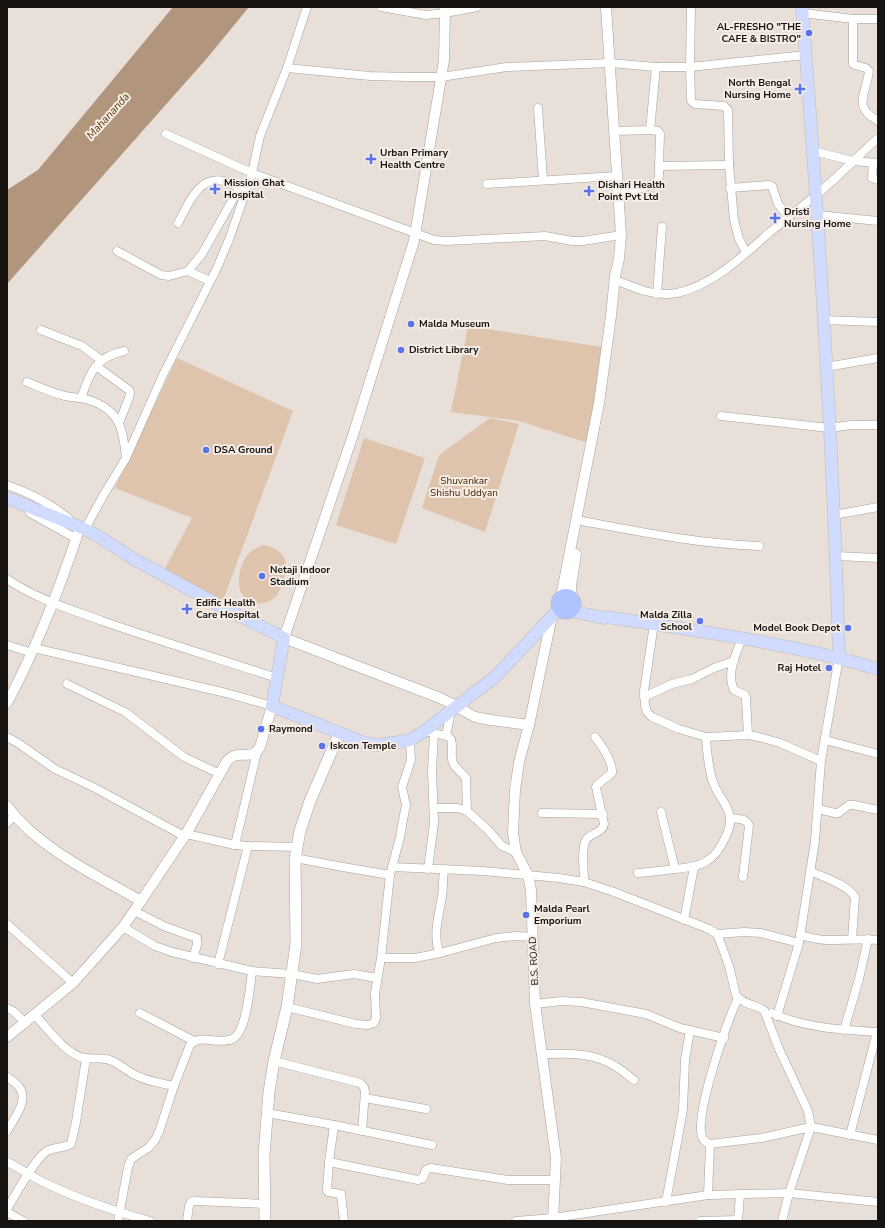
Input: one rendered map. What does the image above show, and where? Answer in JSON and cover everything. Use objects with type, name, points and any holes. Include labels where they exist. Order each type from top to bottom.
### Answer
[{"type":"main road","points":[[802,10],[818,215],[836,556],[839,658]]},
{"type":"main road","points":[[7,498],[79,530],[98,536],[132,558],[228,610],[284,638],[272,706],[339,734],[365,743],[377,745],[387,744],[410,740],[430,732],[454,708],[482,686],[562,607],[606,614],[607,617],[742,638],[878,667]]},
{"type":"main road","points":[[265,1221],[264,1155],[268,1113],[274,1061],[287,1007],[296,944],[296,852],[300,831],[310,800],[339,734]]},
{"type":"street","points":[[7,703],[33,651],[53,603],[79,530],[103,496],[126,458],[162,377],[210,281],[230,237],[245,187],[252,173],[260,136],[307,7]]},
{"type":"street","points":[[381,7],[419,15],[445,10],[477,7]]},
{"type":"street","points":[[562,607],[571,586],[604,403],[617,316],[621,235],[606,7]]},
{"type":"street","points":[[691,7],[690,67],[692,102],[695,104],[721,105],[727,107],[730,188],[734,220],[739,239],[746,252]]},
{"type":"street","points":[[445,10],[445,43],[442,76],[414,241],[355,430],[284,638],[475,717],[528,725]]},
{"type":"street","points":[[802,10],[853,19],[878,19]]},
{"type":"street","points":[[853,19],[854,64],[866,68],[869,71],[863,105],[865,111],[878,121]]},
{"type":"street","points":[[286,68],[370,76],[408,77],[442,76],[507,67],[610,64],[656,67],[690,67],[806,56]]},
{"type":"street","points":[[650,130],[656,67]]},
{"type":"street","points":[[538,108],[543,180]]},
{"type":"street","points":[[615,131],[650,130],[658,131],[660,134],[660,166],[656,183],[649,186],[618,192]]},
{"type":"street","points":[[166,134],[252,173],[434,240],[448,241],[545,236],[572,241],[583,241],[621,235]]},
{"type":"street","points":[[618,276],[638,289],[657,294],[676,293],[699,286],[719,274],[816,195],[878,138]]},
{"type":"street","points":[[813,151],[853,161],[876,163],[872,178],[878,180]]},
{"type":"street","points":[[660,166],[729,165]]},
{"type":"street","points":[[487,184],[617,176]]},
{"type":"street","points":[[178,223],[193,195],[200,187],[208,182],[224,181],[245,187]]},
{"type":"street","points":[[730,188],[772,186],[778,204],[788,217]]},
{"type":"street","points":[[117,251],[160,275],[169,276],[188,271],[202,254],[237,192],[245,187]]},
{"type":"street","points":[[818,215],[878,221]]},
{"type":"street","points":[[657,294],[662,227]]},
{"type":"street","points":[[188,271],[210,281]]},
{"type":"street","points":[[562,607],[599,403],[615,276],[618,276]]},
{"type":"street","points":[[823,320],[878,322]]},
{"type":"street","points":[[41,330],[82,346],[129,390],[129,398],[119,423]]},
{"type":"street","points":[[81,398],[87,382],[99,363],[114,353],[124,351]]},
{"type":"street","points":[[826,366],[878,358]]},
{"type":"street","points":[[27,382],[64,396],[81,398],[102,405],[112,413],[119,423],[124,437],[126,458]]},
{"type":"street","points":[[721,416],[829,428],[851,425],[878,425]]},
{"type":"street","points":[[7,485],[39,498],[54,507],[79,530]]},
{"type":"street","points":[[7,504],[79,530]]},
{"type":"street","points":[[834,515],[878,507]]},
{"type":"street","points":[[582,521],[646,534],[702,542],[759,546]]},
{"type":"street","points":[[836,556],[878,558]]},
{"type":"street","points":[[7,579],[28,592],[53,603],[277,678]]},
{"type":"street","name":"B.S. ROAD","points":[[553,1220],[556,1158],[536,1004],[531,890],[528,875],[516,852],[513,832],[515,790],[519,762],[528,725],[562,607]]},
{"type":"street","points":[[654,624],[644,697],[647,712],[652,717],[679,729],[706,737],[748,735],[780,743],[821,761]]},
{"type":"street","points":[[742,638],[734,661],[732,674],[733,688],[737,692],[745,695],[748,735]]},
{"type":"street","points":[[7,645],[226,693],[272,706],[260,747],[257,752],[235,845]]},
{"type":"street","points":[[777,1016],[799,939],[818,809],[821,761],[839,658]]},
{"type":"street","points":[[644,697],[672,684],[692,679],[714,668],[734,661]]},
{"type":"street","points":[[67,684],[125,712],[184,757],[220,774]]},
{"type":"street","points":[[446,736],[454,708]]},
{"type":"street","points":[[428,869],[432,841],[434,808],[430,732],[446,736],[452,740],[451,752],[453,764],[466,778],[467,811]]},
{"type":"street","points":[[584,882],[584,846],[586,840],[603,828],[603,814],[596,787],[612,773],[612,769],[602,747],[595,736]]},
{"type":"street","points":[[7,737],[55,769],[185,835],[235,845],[296,852],[343,868],[391,871],[428,869],[483,871],[559,878],[584,882],[709,928],[717,934],[729,966],[734,990],[738,998],[777,1016],[807,1024],[844,1030],[878,1032],[850,1135]]},
{"type":"street","points":[[638,873],[694,868],[706,863],[714,857],[721,848],[729,828],[730,818],[728,808],[713,783],[709,766],[706,737]]},
{"type":"street","points":[[287,1007],[356,1024],[368,1025],[374,1023],[376,1018],[375,993],[381,958],[391,871],[400,838],[406,806],[402,787],[411,760],[410,740]]},
{"type":"street","points":[[825,740],[878,754]]},
{"type":"street","points":[[7,1037],[73,983],[123,927],[185,835],[227,761],[233,755],[249,755],[257,752]]},
{"type":"street","points":[[818,809],[838,813],[849,805],[854,805],[878,810]]},
{"type":"street","points":[[7,806],[11,820],[63,856],[141,901]]},
{"type":"street","points":[[434,808],[458,808],[467,811],[487,829],[502,846],[516,852]]},
{"type":"street","points":[[661,812],[675,869]]},
{"type":"street","points":[[542,813],[603,814]]},
{"type":"street","points":[[730,818],[746,820],[749,826],[743,877]]},
{"type":"street","points":[[218,964],[248,846]]},
{"type":"street","points":[[684,920],[694,868]]},
{"type":"street","points":[[440,953],[437,946],[436,937],[444,869]]},
{"type":"street","points":[[810,871],[844,887],[855,897],[852,939]]},
{"type":"street","points":[[134,911],[166,927],[194,936],[198,941],[193,958]]},
{"type":"street","points":[[7,924],[73,983]]},
{"type":"street","points":[[123,927],[155,946],[193,958],[252,971],[292,974],[317,979],[354,974],[377,978]]},
{"type":"street","points":[[717,934],[744,932],[799,939],[878,940]]},
{"type":"street","points":[[381,958],[415,958],[496,938],[516,936],[532,937]]},
{"type":"street","points":[[844,1030],[860,978],[868,939]]},
{"type":"street","points":[[118,1221],[128,1167],[132,1159],[148,1148],[155,1140],[190,1046],[194,1041],[201,1039],[225,1041],[233,1039],[237,1035],[245,1013],[252,971]]},
{"type":"street","points":[[738,998],[728,1023],[704,1102],[701,1133],[705,1142],[710,1144],[761,1138],[811,1127],[878,1140]]},
{"type":"street","points":[[536,1004],[562,1001],[581,1002],[646,1014],[667,1023],[724,1038]]},
{"type":"street","points":[[7,1008],[13,1011],[26,1023]]},
{"type":"street","points":[[764,1010],[779,1049],[808,1111],[811,1127],[782,1221]]},
{"type":"street","points":[[140,1013],[194,1041]]},
{"type":"street","points":[[35,1015],[63,1046],[75,1055],[86,1059],[104,1058],[146,1080],[174,1086]]},
{"type":"street","points":[[666,1202],[680,1124],[685,1060],[690,1030]]},
{"type":"street","points":[[543,1054],[579,1054],[592,1056],[614,1065],[634,1080]]},
{"type":"street","points":[[7,1209],[28,1174],[46,1152],[53,1149],[66,1147],[71,1144],[86,1059]]},
{"type":"street","points":[[274,1061],[360,1083],[364,1087],[365,1098],[362,1131]]},
{"type":"street","points":[[7,1077],[20,1088],[23,1099],[21,1106],[7,1131]]},
{"type":"street","points":[[365,1098],[426,1109]]},
{"type":"street","points":[[268,1113],[432,1145]]},
{"type":"street","points":[[334,1125],[327,1190],[328,1192],[340,1194],[344,1221]]},
{"type":"street","points":[[708,1196],[710,1144]]},
{"type":"street","points":[[7,1162],[60,1190],[120,1212],[150,1221]]},
{"type":"street","points":[[330,1162],[418,1180],[423,1178],[426,1170],[431,1168],[508,1180],[555,1180]]},
{"type":"street","points":[[516,1221],[553,1220],[708,1196],[740,1194],[790,1193],[878,1202]]},
{"type":"street","points":[[700,1221],[738,1220],[740,1194]]},
{"type":"street","points":[[186,1221],[189,1206],[191,1202],[195,1201],[265,1204]]},
{"type":"street","points":[[7,1212],[23,1221]]},
{"type":"green space","points":[[468,326],[609,348],[588,443],[519,421],[451,412]]},
{"type":"green space","name":"DSA Ground","points":[[177,358],[293,411],[221,606],[162,574],[192,518],[115,488]]},
{"type":"green space","name":"Shuvankar Shishu Uddyan","points":[[490,418],[519,424],[485,532],[422,508],[439,455]]},
{"type":"green space","points":[[364,438],[425,458],[396,544],[336,525]]},
{"type":"green space","name":"Netaji Indoor Stadium","points":[[264,545],[281,553],[286,562],[286,568],[280,590],[277,595],[270,601],[261,604],[252,602],[244,597],[239,587],[239,581],[241,568],[246,556],[250,552]]},
{"type":"water","name":"Mahananda","points":[[173,7],[249,7],[208,57],[7,284],[7,190],[38,170]]},
{"type":"place","name":"AL-FRESHO \"THE CAFE & BISTRO\"","points":[[809,33]]},
{"type":"place","name":"North Bengal Nursing Home","points":[[800,89]]},
{"type":"place","name":"Urban Primary Health Centre","points":[[371,159]]},
{"type":"place","name":"Mission Ghat Hospital","points":[[215,189]]},
{"type":"place","name":"Dishari Health Point Pvt Ltd","points":[[589,191]]},
{"type":"place","name":"Dristi Nursing Home","points":[[775,218]]},
{"type":"place","name":"Malda Museum","points":[[411,324]]},
{"type":"place","name":"District Library","points":[[401,350]]},
{"type":"place","name":"DSA Ground","points":[[206,450]]},
{"type":"place","name":"Netaji Indoor Stadium","points":[[262,576]]},
{"type":"place","name":"Edific Health Care Hospital","points":[[187,609]]},
{"type":"place","name":"Malda Zilla School","points":[[700,621]]},
{"type":"place","name":"Model Book Depot","points":[[848,628]]},
{"type":"place","name":"Raj Hotel","points":[[829,668]]},
{"type":"place","name":"Raymond","points":[[261,729]]},
{"type":"place","name":"Iskcon Temple","points":[[322,746]]},
{"type":"place","name":"Malda Pearl Emporium","points":[[526,915]]}]
